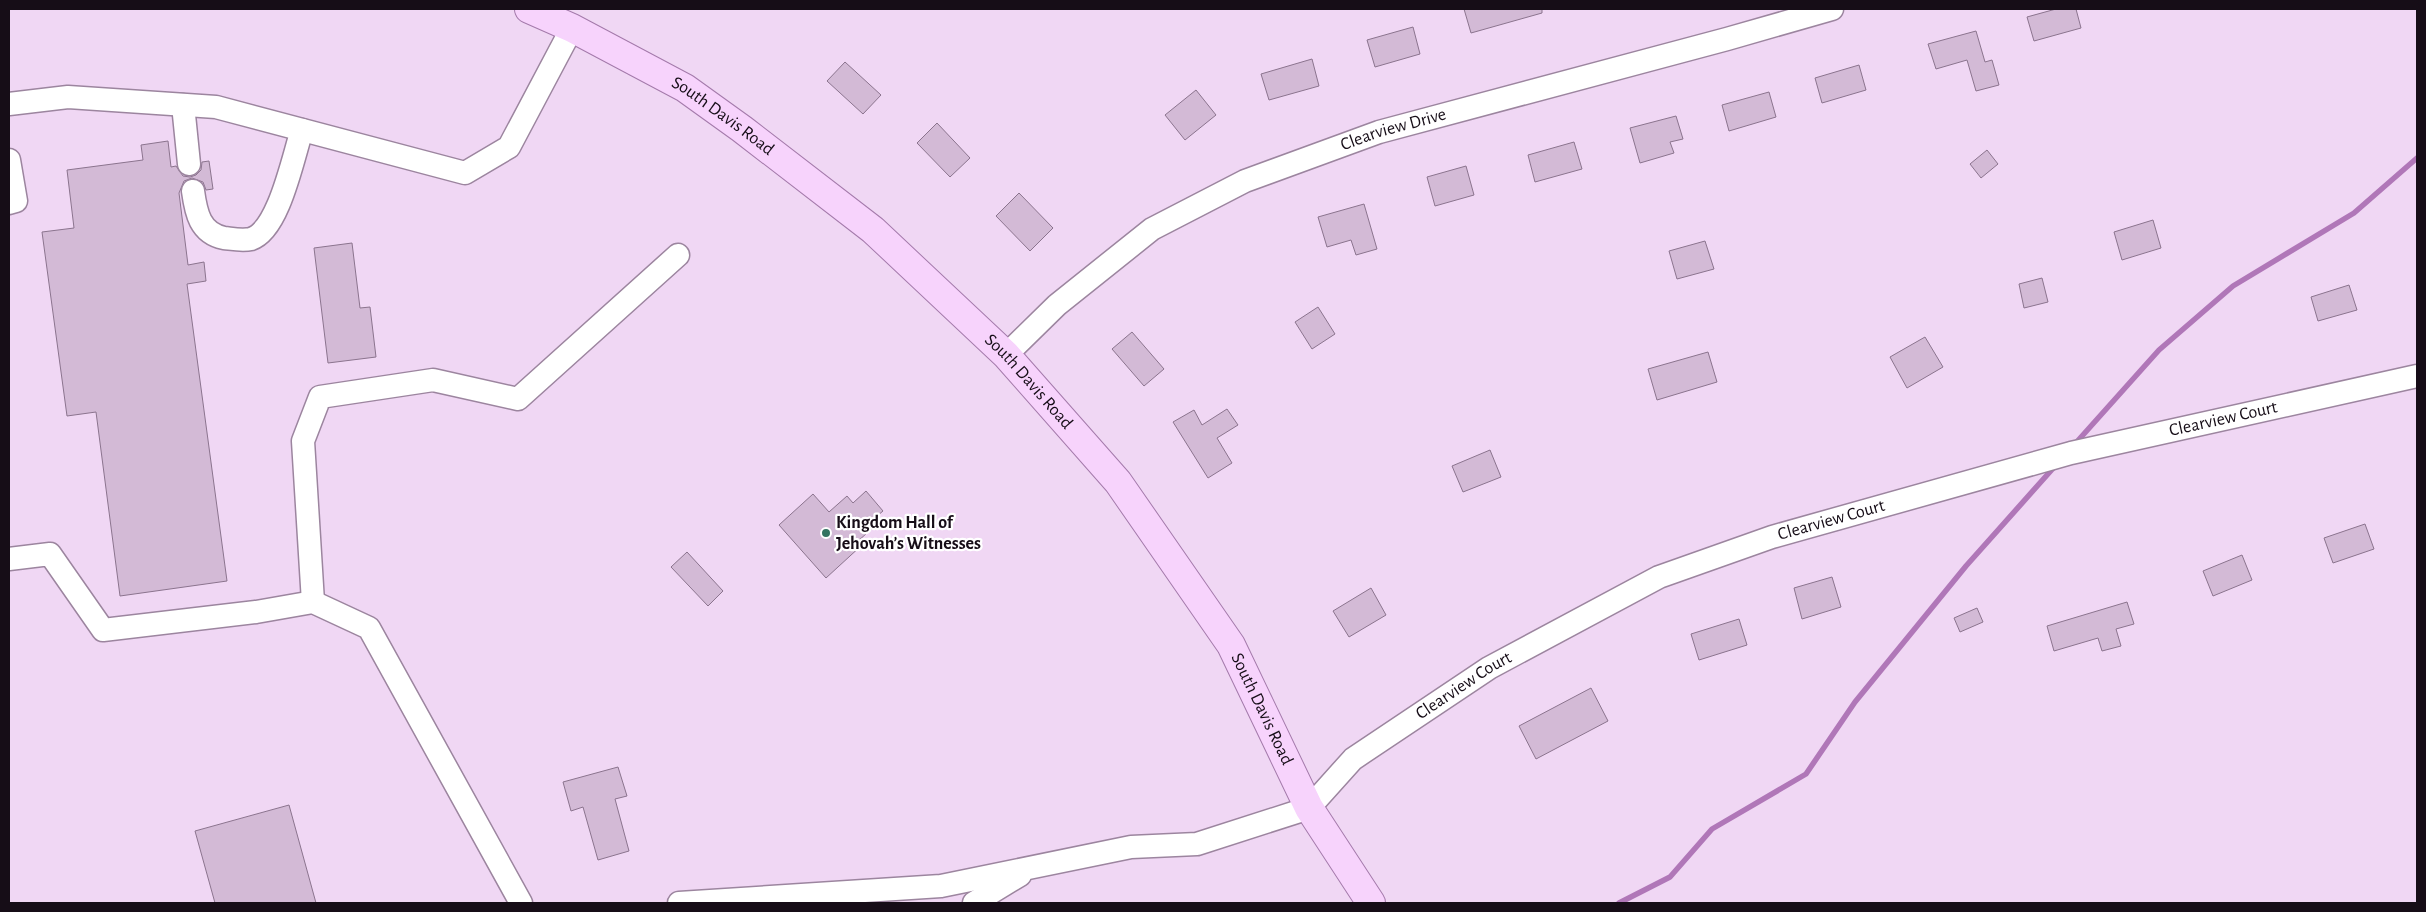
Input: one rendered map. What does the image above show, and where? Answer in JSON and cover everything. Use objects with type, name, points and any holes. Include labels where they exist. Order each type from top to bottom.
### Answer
[{"type":"main road","name":"South Davis Road","points":[[530,9],[572,28],[685,88],[742,129],[874,230],[1006,355],[1118,482],[1230,645],[1309,808],[1371,903]]},
{"type":"street","name":"Clearview Drive","points":[[1006,355],[1057,305],[1152,229],[1245,181],[1379,132],[1727,40],[1832,9]]},
{"type":"street","points":[[9,104],[68,97],[216,107],[466,173],[509,148],[572,28]]},
{"type":"street","points":[[183,105],[190,164]]},
{"type":"street","points":[[193,192],[196,212],[207,231],[214,236],[238,240],[251,238],[264,231],[275,214],[302,130]]},
{"type":"street","points":[[9,160],[16,201],[9,203]]},
{"type":"street","points":[[313,602],[303,441],[320,397],[433,380],[518,399],[678,255]]},
{"type":"street","name":"Clearview Court","points":[[1309,808],[1353,759],[1489,668],[1658,577],[1772,537],[2071,453],[2417,376]]},
{"type":"street","points":[[9,559],[50,554],[103,630],[256,612],[313,602],[369,628],[521,903]]},
{"type":"street","points":[[679,903],[940,886],[1131,847],[1197,844],[1309,808]]},
{"type":"street","points":[[974,903],[1032,868]]},
{"type":"building","points":[[1464,9],[1542,9],[1542,13],[1471,33]]},
{"type":"building","points":[[2056,9],[2076,9],[2081,28],[2034,41],[2027,17]]},
{"type":"building","points":[[1413,27],[1420,54],[1375,67],[1367,40]]},
{"type":"building","points":[[1976,31],[1985,62],[1992,60],[1999,85],[1976,91],[1967,60],[1936,69],[1928,44]]},
{"type":"building","points":[[1312,59],[1319,86],[1269,100],[1261,74]]},
{"type":"building","points":[[845,62],[881,95],[863,114],[827,81]]},
{"type":"building","points":[[1859,65],[1866,90],[1822,103],[1815,78]]},
{"type":"building","points":[[1196,90],[1216,115],[1185,140],[1165,115]]},
{"type":"building","points":[[1769,92],[1776,117],[1729,131],[1722,105]]},
{"type":"building","points":[[1676,116],[1683,139],[1670,142],[1674,153],[1640,163],[1630,128]]},
{"type":"building","points":[[937,123],[970,158],[950,177],[917,143]]},
{"type":"building","points":[[168,141],[171,167],[176,166],[183,176],[190,177],[196,175],[201,170],[202,162],[209,161],[213,189],[206,190],[203,182],[192,178],[184,181],[179,193],[188,265],[204,262],[206,281],[187,284],[227,581],[120,596],[96,412],[67,416],[42,232],[74,228],[67,170],[143,160],[141,145]]},
{"type":"building","points":[[1574,142],[1582,169],[1535,182],[1528,155]]},
{"type":"building","points":[[1987,150],[1998,164],[1981,178],[1970,164]]},
{"type":"building","points":[[1466,166],[1474,195],[1435,206],[1427,177]]},
{"type":"building","points":[[1019,193],[1053,228],[1030,251],[996,216]]},
{"type":"building","points":[[1364,204],[1377,249],[1356,255],[1351,240],[1327,247],[1318,217]]},
{"type":"building","points":[[2153,220],[2161,248],[2122,260],[2114,232]]},
{"type":"building","points":[[1705,241],[1714,269],[1677,279],[1669,251]]},
{"type":"building","points":[[352,243],[360,308],[370,307],[376,357],[328,363],[314,248]]},
{"type":"building","points":[[2042,278],[2048,302],[2024,308],[2019,284]]},
{"type":"building","points":[[2349,285],[2357,310],[2318,321],[2311,297]]},
{"type":"building","points":[[1318,307],[1335,334],[1312,349],[1295,322]]},
{"type":"building","points":[[1132,332],[1164,369],[1144,386],[1112,349]]},
{"type":"building","points":[[1925,337],[1943,367],[1907,388],[1890,357]]},
{"type":"building","points":[[1708,352],[1717,382],[1657,400],[1648,369]]},
{"type":"building","points":[[1227,409],[1238,425],[1217,438],[1232,463],[1208,478],[1173,422],[1194,410],[1202,425]]},
{"type":"building","points":[[1490,450],[1501,477],[1463,492],[1452,466]]},
{"type":"building","name":"Kingdom Hall of Jehovah’s Witnesses","points":[[866,491],[883,511],[871,521],[875,526],[858,541],[862,545],[826,578],[779,525],[813,494],[829,512],[847,496],[853,503]]},
{"type":"building","points":[[2365,524],[2374,549],[2333,563],[2324,538]]},
{"type":"building","points":[[687,552],[723,591],[708,606],[671,567]]},
{"type":"building","points":[[2242,555],[2252,580],[2213,596],[2203,571]]},
{"type":"building","points":[[1832,577],[1841,607],[1802,619],[1794,588]]},
{"type":"building","points":[[1371,588],[1386,615],[1349,637],[1333,611]]},
{"type":"building","points":[[2127,602],[2134,624],[2116,629],[2121,646],[2102,651],[2098,638],[2054,651],[2047,626]]},
{"type":"building","points":[[1977,608],[1983,622],[1960,632],[1954,618]]},
{"type":"building","points":[[1739,619],[1747,645],[1699,660],[1691,634]]},
{"type":"building","points":[[1591,688],[1608,721],[1536,759],[1519,726]]},
{"type":"building","points":[[618,767],[627,796],[615,799],[629,851],[598,860],[583,807],[571,811],[563,782]]},
{"type":"building","points":[[289,805],[316,903],[215,903],[195,831]]},
{"type":"waterway","points":[[2074,445],[2159,350],[2233,286],[2354,213],[2417,158]]},
{"type":"waterway","points":[[1619,903],[1670,877],[1712,829],[1806,774],[1855,702],[1966,566],[2056,465]]},
{"type":"place","name":"Kingdom Hall of Jehovah’s Witnesses","points":[[826,533]]}]
